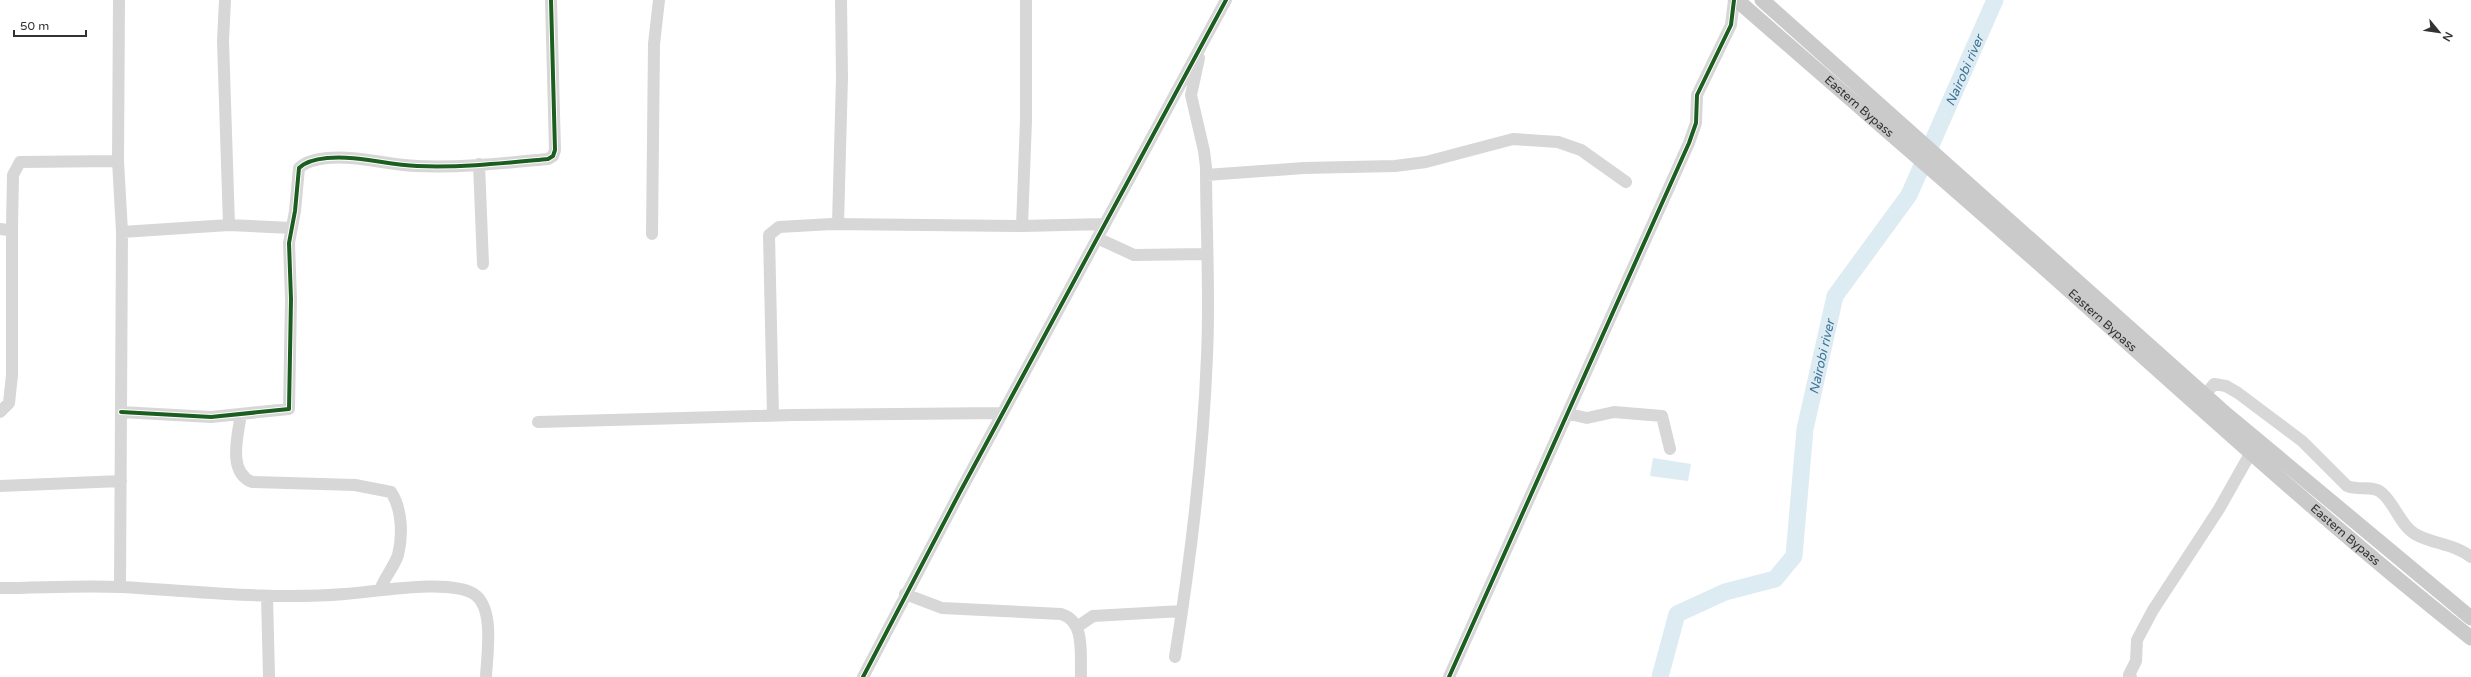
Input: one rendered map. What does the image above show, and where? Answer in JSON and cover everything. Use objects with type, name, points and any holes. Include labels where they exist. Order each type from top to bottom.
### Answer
[{"type":"main road","name":"Eastern Bypass","points":[[1737,0],[1897,140],[1949,176],[2205,395],[2469,612]]},
{"type":"main road","name":"Eastern Bypass","points":[[1762,0],[1900,122],[1949,176],[2250,454],[2414,594],[2471,638]]},
{"type":"street","points":[[119,0],[118,161],[122,232],[120,587]]},
{"type":"street","points":[[225,0],[223,41],[229,225]]},
{"type":"street","points":[[121,412],[211,416],[289,409],[291,299],[289,243],[295,211],[297,173],[302,165],[311,161],[334,158],[371,159],[416,166],[479,164],[548,159],[552,156],[554,150],[551,0]]},
{"type":"street","points":[[652,234],[654,44],[658,0]]},
{"type":"street","points":[[838,224],[842,77],[841,0]]},
{"type":"street","points":[[1022,226],[1026,120],[1026,0]]},
{"type":"street","points":[[863,677],[905,594],[1002,413],[1226,0]]},
{"type":"street","points":[[1449,677],[1569,414],[1689,143],[1696,123],[1697,95],[1731,24],[1734,0]]},
{"type":"street","points":[[1175,657],[1191,558],[1200,464],[1207,354],[1206,175],[1204,151],[1191,95],[1199,51]]},
{"type":"street","points":[[1206,175],[1304,168],[1395,166],[1434,160],[1514,139],[1558,142],[1581,150],[1626,182]]},
{"type":"street","points":[[0,412],[9,403],[12,375],[13,175],[20,162],[118,161]]},
{"type":"street","points":[[479,164],[483,264]]},
{"type":"street","points":[[773,416],[769,235],[779,227],[838,224],[1022,226],[1105,224]]},
{"type":"street","points":[[122,232],[229,225],[292,228]]},
{"type":"street","points":[[0,229],[8,230],[12,226]]},
{"type":"street","points":[[1097,238],[1134,255],[1206,254]]},
{"type":"street","points":[[2205,395],[2214,384],[2226,386],[2238,393],[2302,441],[2347,486],[2357,490],[2373,488],[2382,493],[2412,532],[2422,538],[2454,547],[2471,558]]},
{"type":"street","points":[[1569,414],[1587,418],[1614,412],[1662,416],[1670,449]]},
{"type":"street","points":[[538,422],[773,416],[1002,413]]},
{"type":"street","points":[[241,414],[237,464],[240,474],[244,479],[252,482],[355,485],[390,492],[394,497],[400,520],[400,538],[397,555],[384,577],[380,590]]},
{"type":"street","points":[[2131,677],[2129,675],[2136,661],[2137,640],[2153,610],[2219,509],[2250,454]]},
{"type":"street","points":[[0,486],[121,481]]},
{"type":"street","points":[[0,588],[120,587],[267,596],[316,596],[432,587],[464,589],[474,594],[485,606],[488,621],[486,677]]},
{"type":"street","points":[[905,594],[942,608],[1061,614],[1070,616],[1077,627],[1081,677]]},
{"type":"street","points":[[267,596],[269,677]]},
{"type":"street","points":[[1077,627],[1093,616],[1182,611]]},
{"type":"shaded area","points":[[1653,458],[1691,464],[1688,481],[1650,476]]},
{"type":"waterway","name":"Nairobi river","points":[[1660,677],[1677,614],[1725,592],[1775,579],[1794,556],[1805,429],[1835,296],[1909,195],[1995,0]]},
{"type":"cycle path","points":[[121,412],[211,417],[289,409],[291,299],[289,243],[295,211],[299,168],[312,161],[323,158],[338,157],[406,165],[466,166],[548,159],[553,156],[555,150],[551,0]]},
{"type":"cycle path","points":[[863,677],[960,492],[1226,0]]},
{"type":"cycle path","points":[[1449,677],[1689,143],[1696,123],[1697,95],[1731,25],[1734,0]]}]
